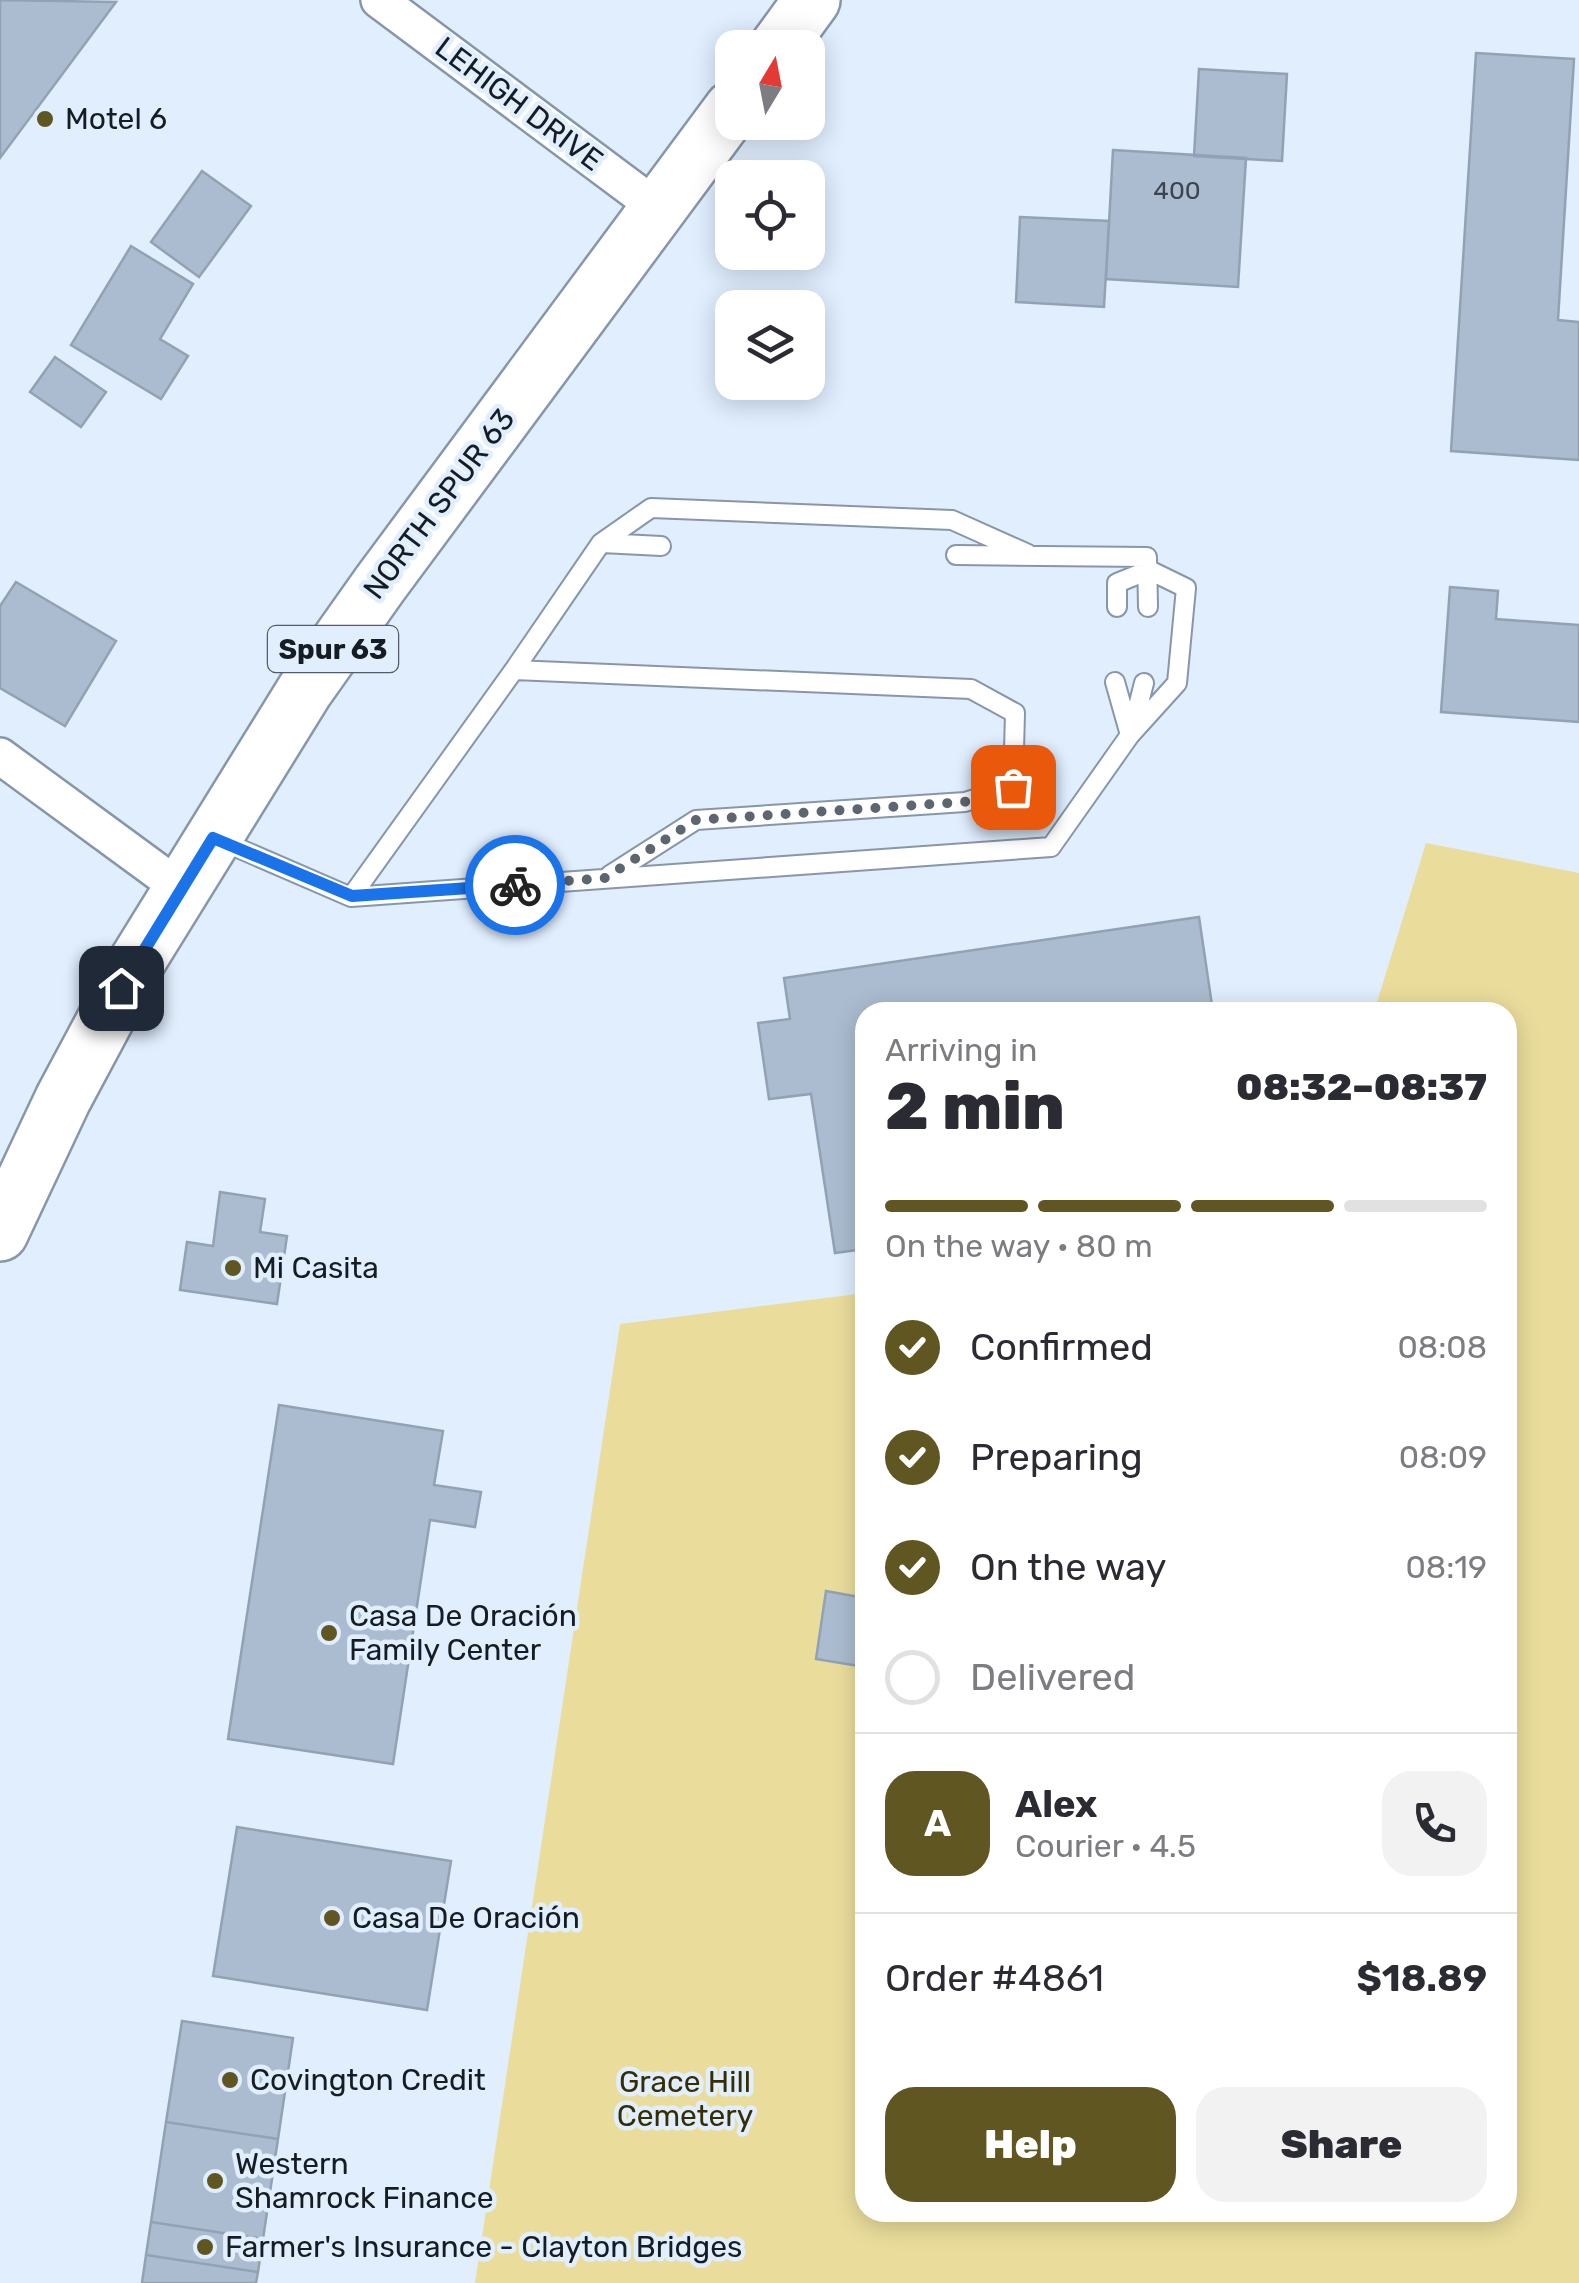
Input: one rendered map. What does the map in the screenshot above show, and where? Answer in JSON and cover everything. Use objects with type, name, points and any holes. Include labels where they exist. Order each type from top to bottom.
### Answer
[{"type":"main road","points":[[790,30],[812,0]]},
{"type":"main road","name":"NORTH SPUR 63","points":[[0,1233],[85,1056],[180,888],[342,635],[715,132]]},
{"type":"street","name":"LEHIGH DRIVE","points":[[380,0],[659,209]]},
{"type":"street","points":[[0,756],[180,888]]},
{"type":"lane","points":[[352,896],[601,543],[651,508],[952,520],[1028,554]]},
{"type":"lane","points":[[601,543],[661,546]]},
{"type":"lane","points":[[956,555],[1146,557],[1148,607]]},
{"type":"lane","points":[[213,838],[352,896],[1051,847],[1130,736],[1177,683],[1186,588],[1149,570],[1117,583],[1116,607]]},
{"type":"lane","points":[[514,670],[971,689],[1015,713],[1013,787],[964,802],[696,820],[605,878]]},
{"type":"lane","points":[[1115,682],[1130,736]]},
{"type":"lane","points":[[1130,736],[1144,683]]},
{"type":"green space","name":"Grace Hill Cemetery","points":[[1426,843],[1579,873],[1579,2283],[475,2283],[620,1324],[855,1294],[855,2222],[1517,2222],[1517,1002],[1377,1002]]},
{"type":"building","points":[[0,0],[116,2],[0,158]]},
{"type":"building","points":[[1476,53],[1574,59],[1558,320],[1579,322],[1579,460],[1451,451]]},
{"type":"building","points":[[1199,69],[1287,74],[1282,161],[1194,156]]},
{"type":"building","points":[[1113,150],[1246,158],[1238,287],[1106,279]]},
{"type":"building","points":[[202,171],[251,206],[199,277],[151,242]]},
{"type":"building","points":[[1020,217],[1109,221],[1104,307],[1016,302]]},
{"type":"building","points":[[131,246],[193,284],[160,339],[188,356],[161,399],[71,345]]},
{"type":"building","points":[[55,357],[106,392],[81,427],[30,392]]},
{"type":"building","points":[[16,582],[116,641],[65,726],[0,688],[0,606]]},
{"type":"building","points":[[1450,587],[1498,591],[1496,619],[1579,625],[1579,722],[1441,712]]},
{"type":"building","points":[[1199,917],[1212,1002],[855,1002],[855,1250],[835,1253],[811,1094],[769,1099],[758,1023],[790,1019],[784,978]]},
{"type":"building","name":"Mi Casita","points":[[220,1192],[265,1199],[260,1232],[287,1236],[277,1304],[180,1290],[187,1242],[213,1246]]},
{"type":"building","name":"Casa De Oración Family Center","points":[[279,1405],[443,1431],[434,1485],[481,1492],[475,1527],[430,1520],[393,1764],[228,1739]]},
{"type":"building","points":[[826,1591],[855,1596],[855,1665],[816,1659]]},
{"type":"building","name":"Casa De Oración","points":[[237,1827],[451,1861],[427,2010],[213,1976]]},
{"type":"building","name":"Covington Credit","points":[[182,2021],[293,2038],[278,2139],[166,2122]]},
{"type":"building","name":"Western Shamrock Finance","points":[[166,2122],[278,2139],[263,2239],[151,2222]]},
{"type":"building","name":"Farmer's Insurance - Clayton Bridges","points":[[151,2222],[263,2239],[258,2272],[146,2255]]},
{"type":"building","points":[[146,2255],[258,2272],[256,2283],[142,2283]]},
{"type":"way so far","points":[[515,885],[605,878],[696,820],[964,802],[1013,787]]},
{"type":"place","name":"Motel 6","points":[[45,119]]},
{"type":"place","name":"Mi Casita","points":[[233,1268]]},
{"type":"place","name":"Casa De Oración Family Center","points":[[329,1633]]},
{"type":"place","name":"Casa De Oración","points":[[332,1918]]},
{"type":"place","name":"Covington Credit","points":[[230,2080]]},
{"type":"place","name":"Western Shamrock Finance","points":[[215,2181]]},
{"type":"place","name":"Farmer's Insurance - Clayton Bridges","points":[[205,2247]]},
{"type":"route","points":[[121,988],[213,838],[352,896],[515,885]]}]
